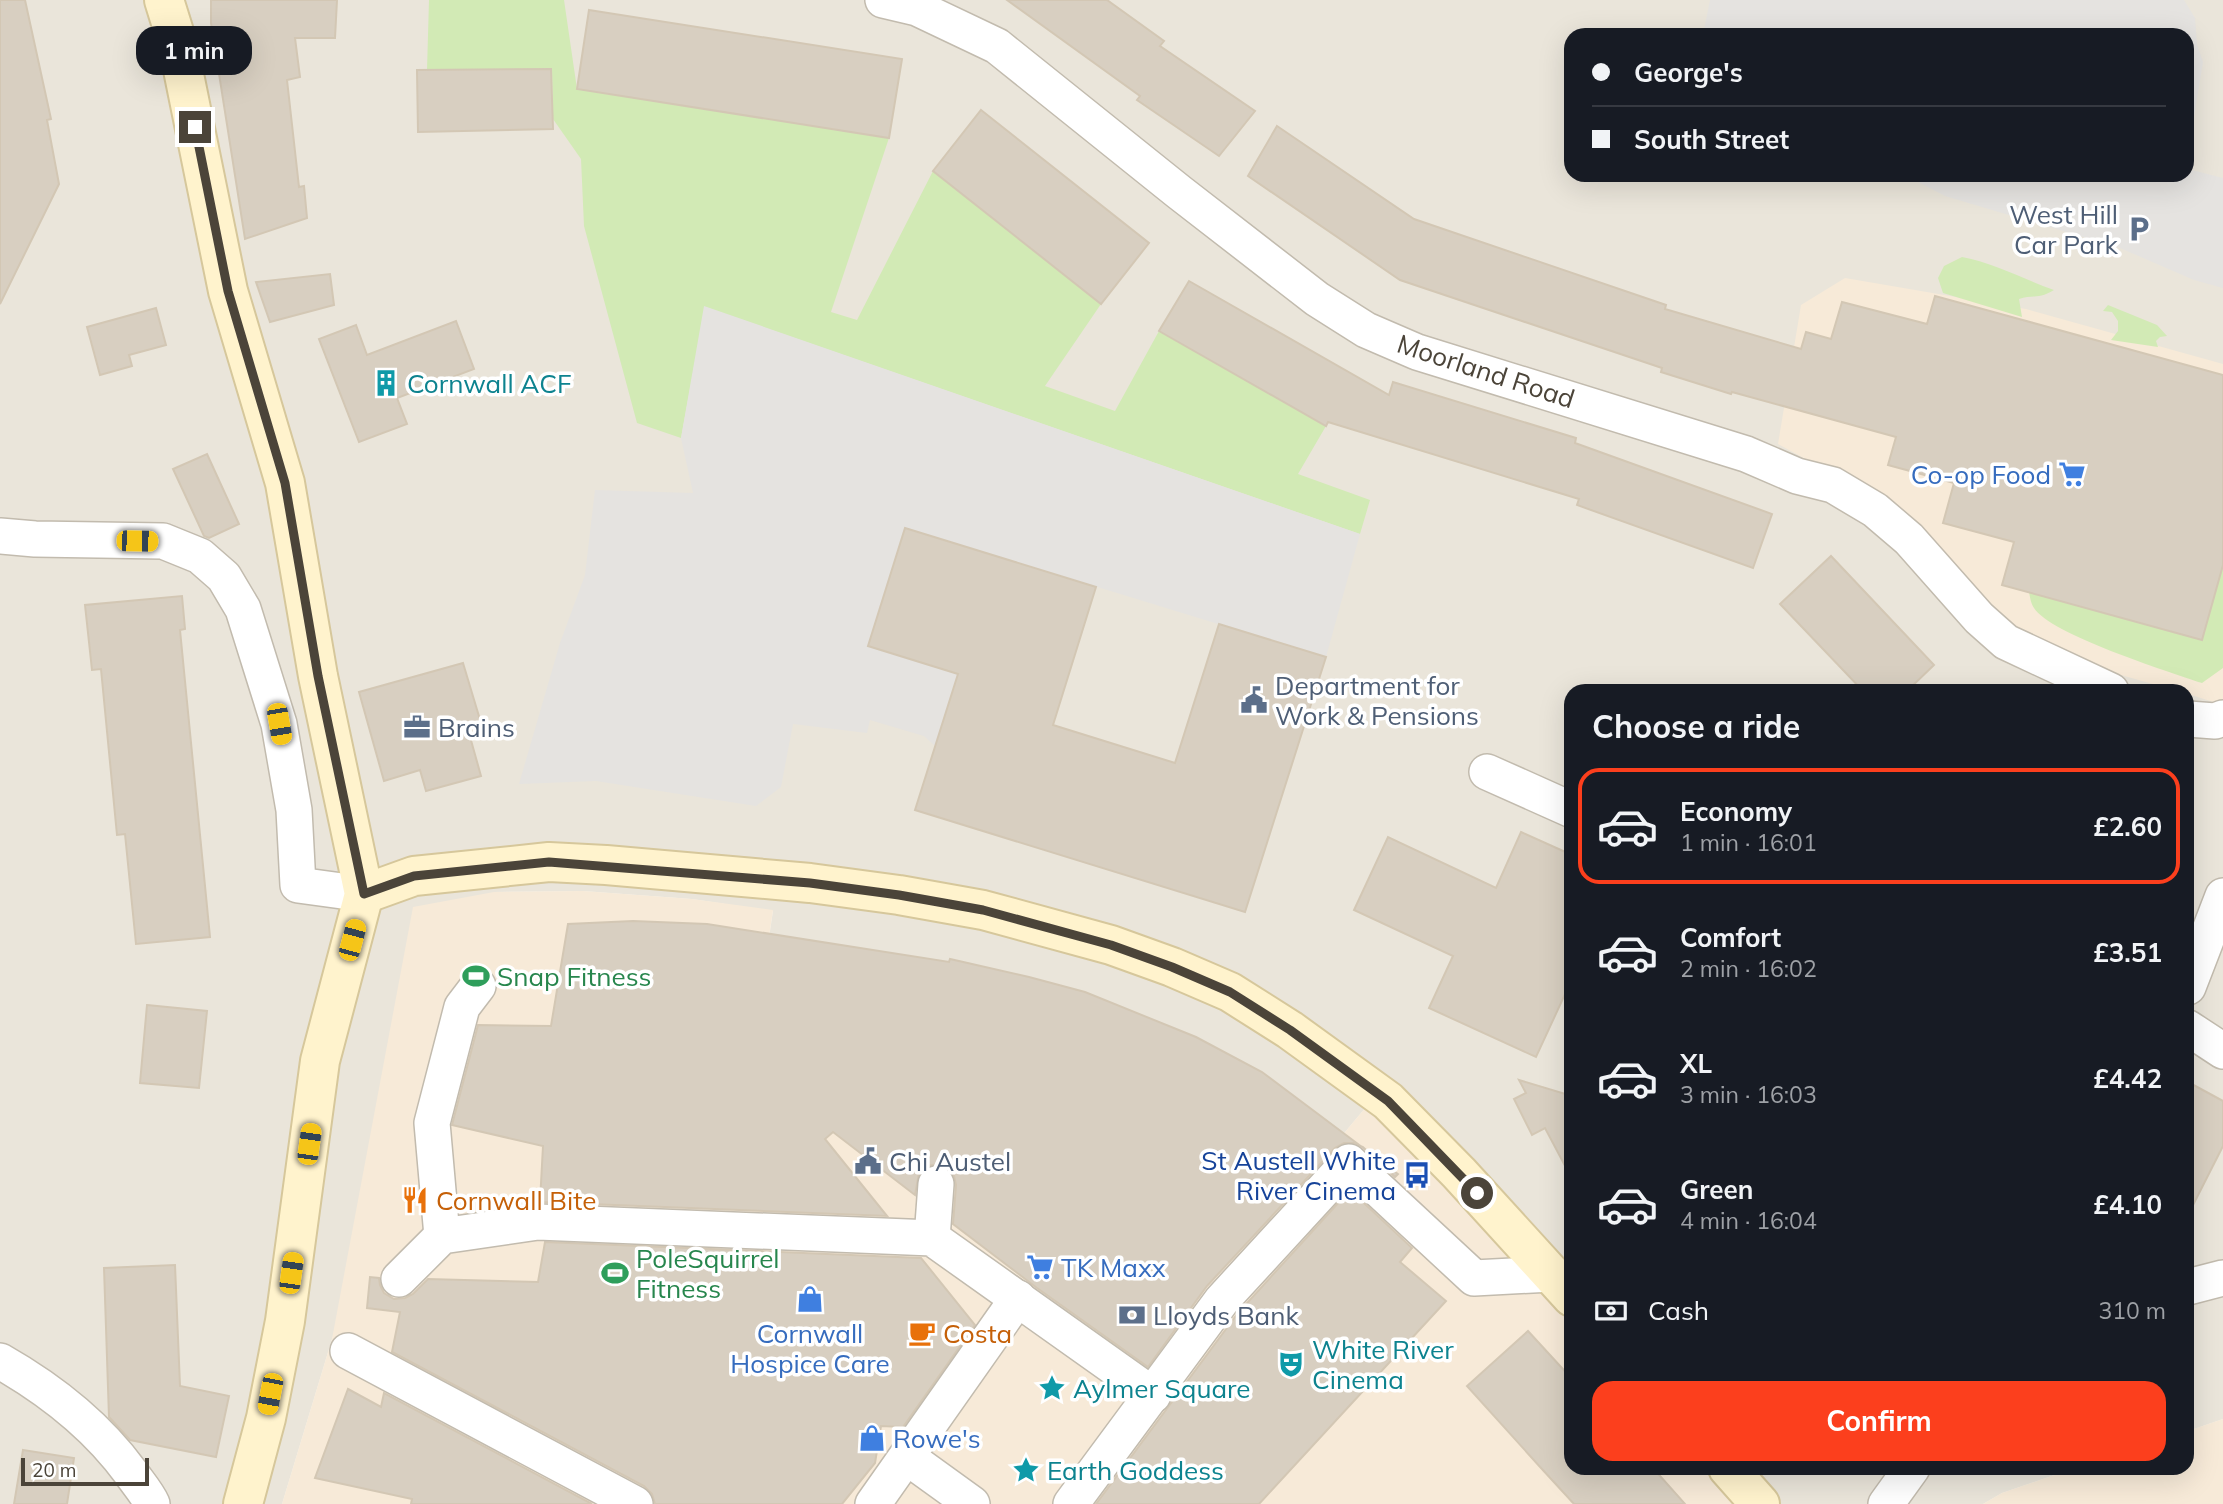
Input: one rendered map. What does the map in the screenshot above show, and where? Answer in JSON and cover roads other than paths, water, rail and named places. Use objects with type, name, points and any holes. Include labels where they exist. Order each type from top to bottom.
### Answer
[{"type":"street","points":[[164,0],[178,45],[228,291],[285,483],[318,676],[364,894],[320,1061],[285,1321],[266,1418],[243,1504]]},
{"type":"street","name":"Moorland Road","points":[[883,0],[917,8],[997,46],[1317,299],[1366,330],[1417,352],[1737,451],[1797,476],[1833,485],[1875,510],[1909,539],[1979,618],[2006,642],[2095,684]]},
{"type":"street","points":[[0,536],[163,541],[200,556],[224,577],[243,609],[279,724],[294,810],[298,885],[364,894],[414,876],[549,862],[583,864],[810,883],[899,895],[983,910],[1111,945],[1230,992],[1290,1030],[1388,1101],[1459,1173],[1561,1286]]},
{"type":"street","points":[[2194,719],[2215,721],[2223,718]]},
{"type":"street","points":[[1487,772],[1564,806]]},
{"type":"street","points":[[2194,972],[2223,896]]},
{"type":"street","points":[[442,1236],[432,1123],[462,1007],[478,986]]},
{"type":"street","points":[[2194,1032],[2223,1051]]},
{"type":"street","points":[[1071,1504],[1222,1300],[1311,1196],[1349,1163],[1474,1278],[1561,1286]]},
{"type":"street","points":[[932,1238],[936,1184]]},
{"type":"street","points":[[401,1270],[442,1236],[538,1222],[932,1238],[1153,1395]]},
{"type":"street","points":[[2194,1285],[2223,1278]]},
{"type":"street","points":[[873,1504],[1018,1298]]},
{"type":"street","points":[[348,1352],[635,1504]]},
{"type":"street","points":[[0,1361],[38,1383],[79,1415],[115,1451],[152,1504]]},
{"type":"street","points":[[907,1457],[972,1504]]},
{"type":"street","points":[[1886,1504],[1907,1475]]},
{"type":"place","name":"West Hill Car Park","points":[[2139,229]]},
{"type":"place","name":"Cornwall ACF","points":[[386,383]]},
{"type":"place","name":"Co-op Food","points":[[2072,474]]},
{"type":"place","name":"Department for Work & Pensions","points":[[1254,700]]},
{"type":"place","name":"Brains","points":[[417,727]]},
{"type":"place","name":"Snap Fitness","points":[[476,976]]},
{"type":"place","name":"Chi Austel","points":[[868,1161]]},
{"type":"place","name":"St Austell White River Cinema","points":[[1417,1175]]},
{"type":"place","name":"Cornwall Bite","points":[[415,1200]]},
{"type":"place","name":"TK Maxx","points":[[1040,1267]]},
{"type":"place","name":"PoleSquirrel Fitness","points":[[615,1273]]},
{"type":"place","name":"Cornwall Hospice Care","points":[[810,1299]]},
{"type":"place","name":"Lloyds Bank","points":[[1132,1315]]},
{"type":"place","name":"Costa","points":[[922,1333]]},
{"type":"place","name":"White River Cinema","points":[[1291,1364]]},
{"type":"place","name":"Aylmer Square","points":[[1052,1388]]},
{"type":"place","name":"Rowe's","points":[[872,1438]]},
{"type":"place","name":"Earth Goddess","points":[[1026,1470]]}]
